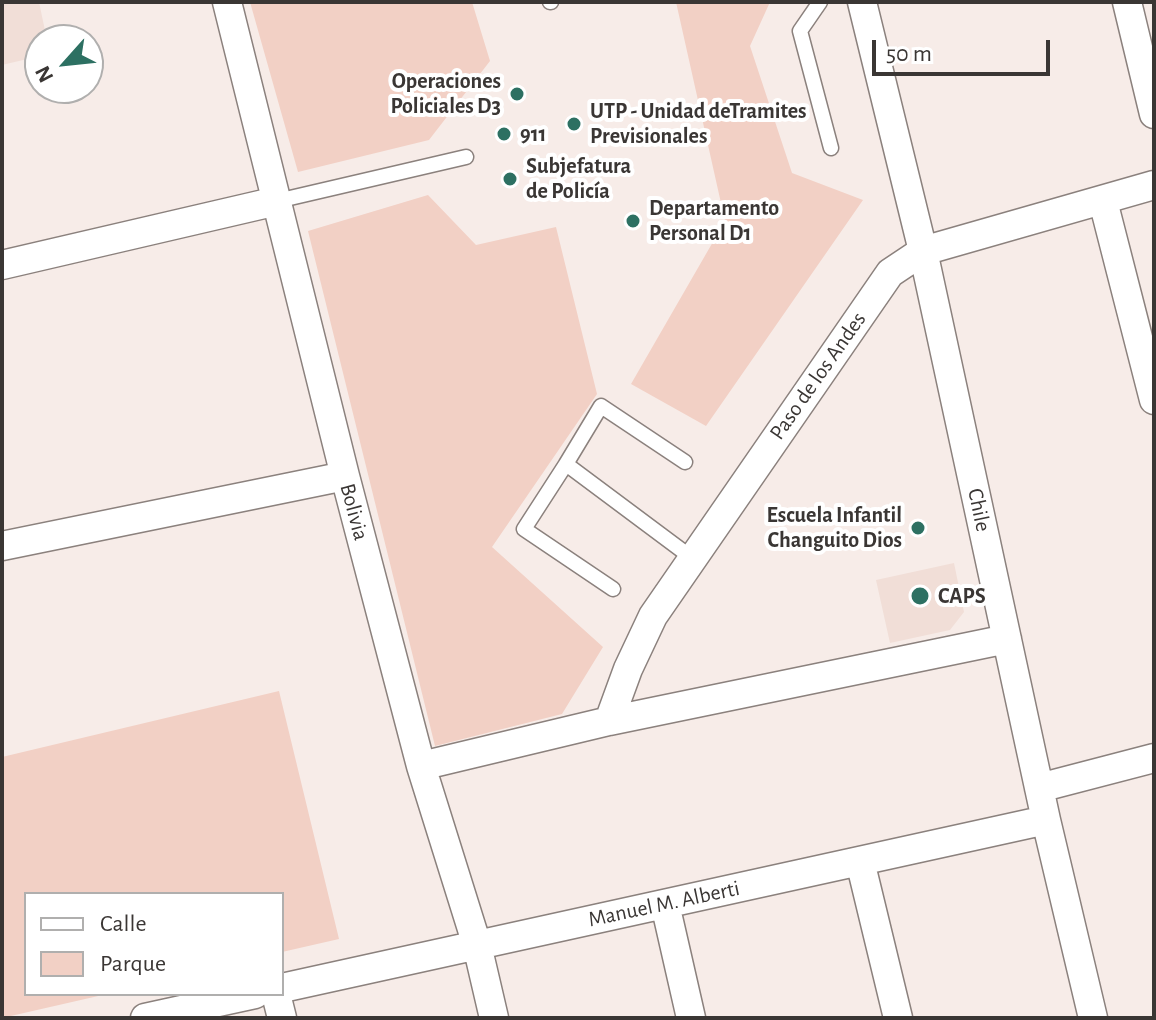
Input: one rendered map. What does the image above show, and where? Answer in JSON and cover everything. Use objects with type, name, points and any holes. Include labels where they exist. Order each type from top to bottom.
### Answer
[{"type":"street","name":"Bolivia","points":[[227,2],[421,766],[477,945],[494,1018]]},
{"type":"street","name":"Chile","points":[[862,2],[923,251],[1046,820],[1093,1018]]},
{"type":"street","points":[[1127,2],[1154,114]]},
{"type":"street","name":"Paso de los Andes","points":[[609,721],[628,669],[653,616],[890,273],[923,251],[1154,185]]},
{"type":"street","points":[[2,265],[277,201]]},
{"type":"street","points":[[1103,201],[1154,400]]},
{"type":"street","points":[[2,546],[345,476]]},
{"type":"street","points":[[421,766],[609,721],[1007,639]]},
{"type":"street","points":[[1039,788],[1154,758]]},
{"type":"street","name":"Manuel M. Alberti","points":[[284,988],[1046,820]]},
{"type":"street","points":[[860,861],[898,1018]]},
{"type":"street","points":[[665,904],[691,1018]]},
{"type":"street","points":[[145,1018],[246,996]]},
{"type":"street","points":[[276,996],[282,1018]]},
{"type":"lane","points":[[820,2],[800,31],[831,148]]},
{"type":"lane","points":[[277,201],[466,157]]},
{"type":"lane","points":[[613,589],[524,529],[601,406],[685,462]]},
{"type":"lane","points":[[566,464],[692,558]]},
{"type":"shaded area","points":[[2,2],[39,2],[44,24],[24,24],[24,60],[2,65]]},
{"type":"shaded area","name":"CAPS","points":[[954,563],[964,612],[950,630],[890,643],[876,580]]},
{"type":"green space","points":[[250,2],[472,2],[490,61],[429,140],[298,172]]},
{"type":"green space","points":[[676,2],[770,2],[750,46],[792,173],[863,200],[706,426],[631,384],[725,221]]},
{"type":"green space","points":[[428,195],[476,245],[556,227],[597,394],[492,547],[603,647],[562,714],[435,746],[308,231]]},
{"type":"green space","points":[[279,691],[339,939],[284,952],[284,892],[24,892],[24,996],[98,996],[2,1018],[2,757]]},
{"type":"place","name":"Operaciones Policiales D3","points":[[517,94]]},
{"type":"place","name":"UTP - Unidad deTramites Previsionales","points":[[574,124]]},
{"type":"place","name":"911","points":[[504,134]]},
{"type":"place","name":"Subjefatura de Policía","points":[[510,179]]},
{"type":"place","name":"Departamento Personal D1","points":[[633,221]]},
{"type":"place","name":"Escuela Infantil Changuito Dios","points":[[918,528]]},
{"type":"place","name":"CAPS","points":[[920,596]]}]
